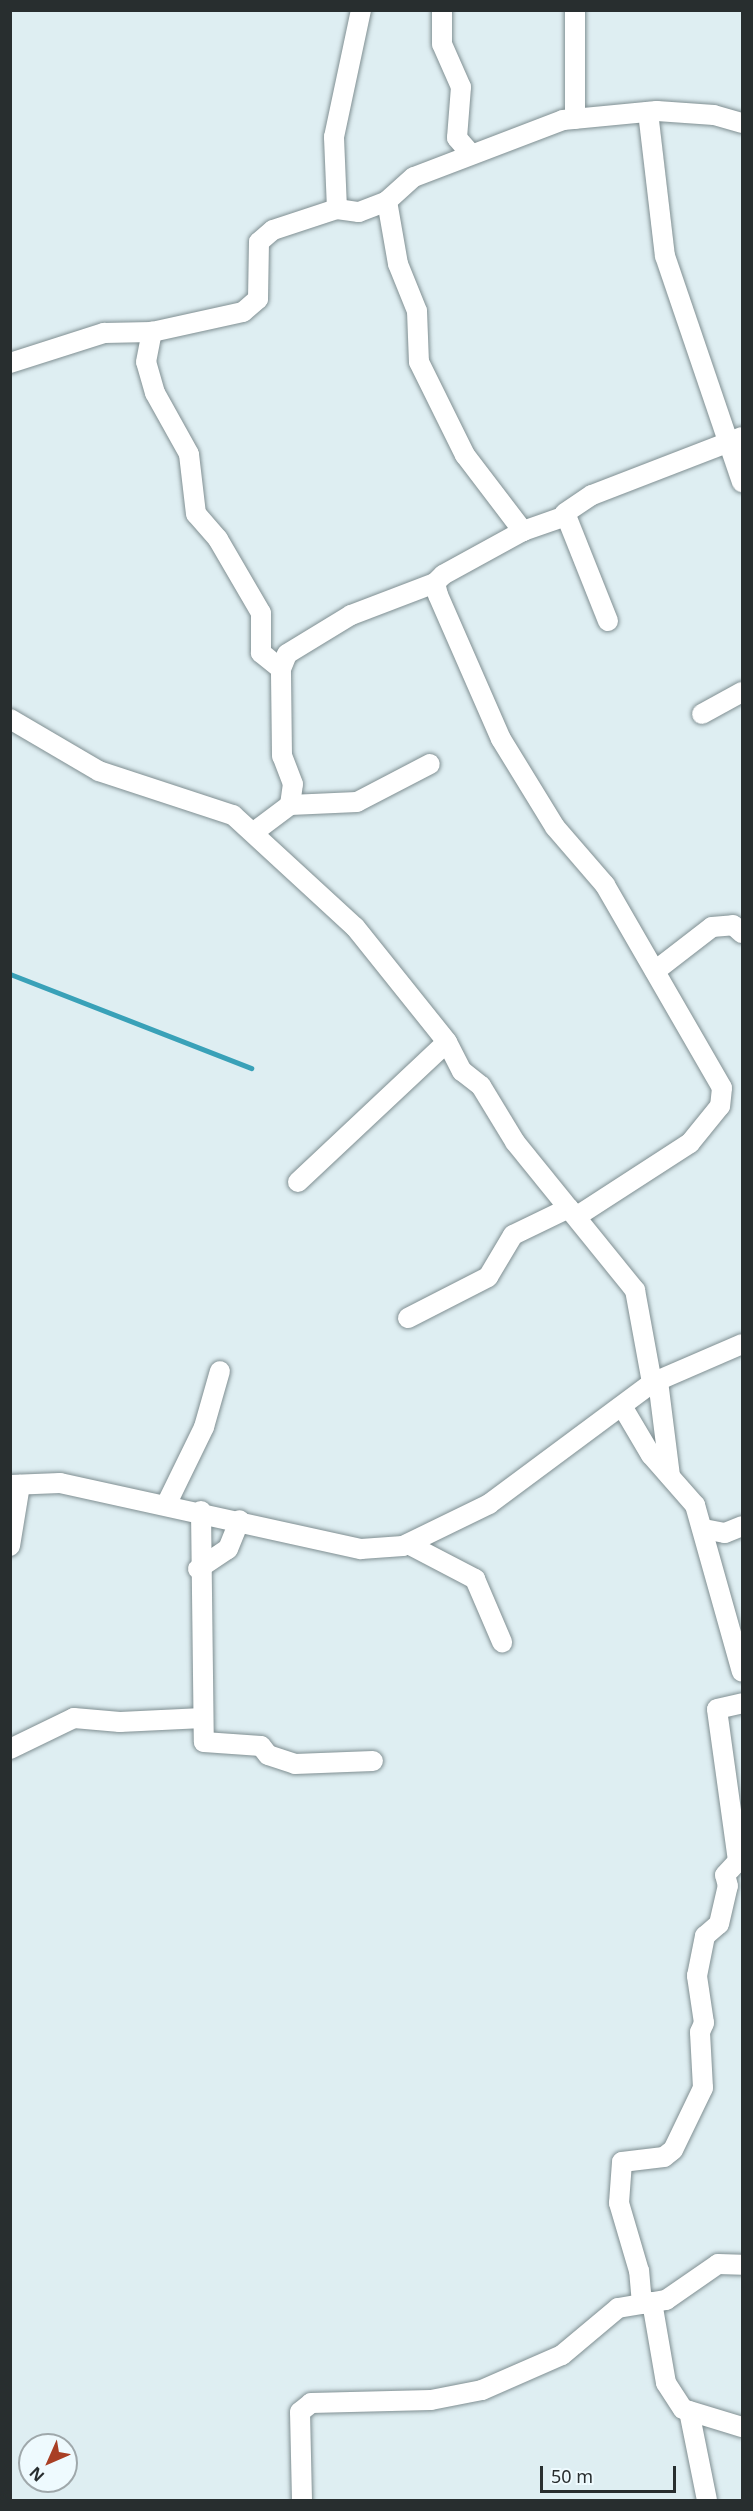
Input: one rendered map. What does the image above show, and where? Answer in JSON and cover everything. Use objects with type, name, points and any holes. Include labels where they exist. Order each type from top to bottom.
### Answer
[{"type":"street","points":[[337,209],[334,137],[361,10]]},
{"type":"street","points":[[442,10],[442,44],[461,87],[457,138],[471,154]]},
{"type":"street","points":[[575,10],[575,118]]},
{"type":"street","points":[[648,112],[664,256],[734,439],[742,482]]},
{"type":"street","points":[[10,363],[93,336],[152,332],[243,312],[258,299],[259,243],[273,230],[337,209],[360,212],[387,201],[414,177],[471,154],[575,118],[648,112],[714,115],[742,123]]},
{"type":"street","points":[[387,201],[398,264],[417,311],[419,362],[465,455],[523,531]]},
{"type":"street","points":[[152,332],[146,362],[155,393],[189,454],[196,514],[218,539],[261,613],[261,653],[281,669]]},
{"type":"street","points":[[290,805],[293,784],[282,756],[281,669],[287,654],[325,629],[435,583],[523,531],[563,517],[592,495],[734,439]]},
{"type":"street","points":[[563,517],[608,621]]},
{"type":"street","points":[[408,1318],[488,1277],[513,1235],[573,1212],[690,1143],[720,1106],[722,1088],[713,1068],[605,885],[555,827],[501,739],[435,583]]},
{"type":"street","points":[[702,714],[742,692]]},
{"type":"street","points":[[10,719],[99,771],[233,815],[356,927],[447,1042],[462,1071],[481,1086],[515,1142],[635,1290],[655,1382],[672,1480]]},
{"type":"street","points":[[254,832],[290,805],[357,802],[430,764]]},
{"type":"street","points":[[655,971],[712,927],[733,925],[742,933]]},
{"type":"street","points":[[298,1182],[447,1042]]},
{"type":"street","points":[[10,1546],[15,1485],[60,1483],[167,1503],[361,1549],[408,1544],[489,1504],[655,1382],[742,1344]]},
{"type":"street","points":[[167,1503],[204,1427],[220,1371]]},
{"type":"street","points":[[622,1406],[672,1480],[695,1505],[704,1528],[742,1672]]},
{"type":"street","points":[[201,1511],[198,1569],[204,1742],[261,1746],[268,1755],[295,1764],[373,1761]]},
{"type":"street","points":[[198,1569],[228,1549],[240,1520]]},
{"type":"street","points":[[704,1528],[725,1533],[742,1526]]},
{"type":"street","points":[[408,1544],[475,1579],[502,1642]]},
{"type":"street","points":[[707,2500],[689,2411],[666,2383],[639,2271],[619,2203],[622,2162],[664,2157],[673,2150],[703,2088],[700,2032],[704,2023],[697,1976],[705,1936],[721,1915],[728,1886],[725,1875],[738,1861],[717,1709],[742,1703]]},
{"type":"street","points":[[10,1749],[74,1718],[120,1722],[203,1718]]},
{"type":"street","points":[[302,2500],[300,2412],[311,2403],[431,2400],[482,2390],[562,2355],[618,2308],[647,2303],[692,2284],[704,2269],[742,2265]]},
{"type":"street","points":[[689,2411],[742,2427]]},
{"type":"waterway","points":[[10,974],[251,1068]]}]
